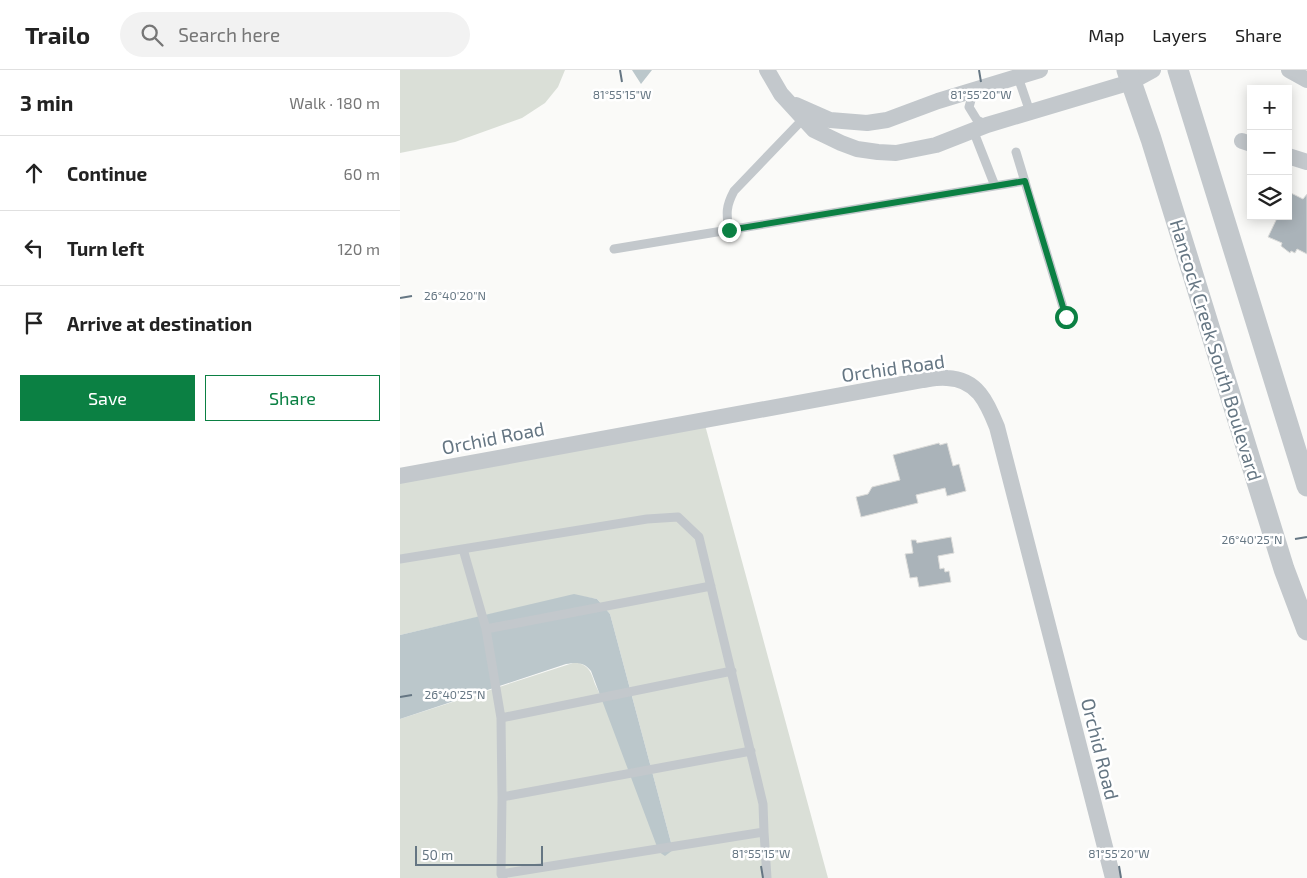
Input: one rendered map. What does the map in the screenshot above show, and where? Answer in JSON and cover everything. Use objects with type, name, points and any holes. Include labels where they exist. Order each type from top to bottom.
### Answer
[{"type":"street","points":[[767,70],[781,94],[807,116],[814,130],[857,149],[896,153],[928,147],[980,127],[1030,112],[1129,76],[1153,70]]},
{"type":"street","points":[[807,116],[868,123],[887,120],[938,101],[1040,70]]},
{"type":"street","points":[[1178,70],[1307,486]]},
{"type":"street","points":[[1289,70],[1307,80]]},
{"type":"street","name":"Hancock Creek South Boulevard","points":[[1129,76],[1151,139],[1284,569],[1307,630]]},
{"type":"street","points":[[1292,157],[1307,162]]},
{"type":"street","name":"Orchid Road","points":[[400,476],[923,380],[947,378],[971,384],[988,405],[997,427],[1113,878]]},
{"type":"lane","points":[[1018,76],[1030,112]]},
{"type":"lane","points":[[974,90],[969,108],[980,127],[995,186]]},
{"type":"lane","points":[[729,230],[727,218],[728,203],[734,191],[807,116]]},
{"type":"lane","points":[[1016,152],[1066,317]]},
{"type":"lane","points":[[614,249],[1025,181]]},
{"type":"lane","points":[[400,559],[647,519],[678,517],[699,536],[763,804],[767,878]]},
{"type":"lane","points":[[464,549],[486,629],[501,718],[502,876],[764,832]]},
{"type":"lane","points":[[486,629],[711,586]]},
{"type":"lane","points":[[501,718],[732,672]]},
{"type":"lane","points":[[502,797],[751,751]]},
{"type":"shaded area","points":[[400,70],[565,70],[558,87],[545,103],[522,118],[455,142],[400,153]]},
{"type":"shaded area","points":[[632,70],[652,70],[641,84]]},
{"type":"shaded area","points":[[702,414],[828,878],[400,878],[400,719],[576,662],[587,667],[591,672],[673,850],[610,614],[597,599],[574,595],[400,635],[400,472]]},
{"type":"shaded area","points":[[574,594],[597,599],[610,614],[673,850],[665,856],[659,852],[591,671],[583,664],[566,664],[400,719],[400,635]]},
{"type":"building","points":[[1292,194],[1303,199],[1307,194],[1307,254],[1297,249],[1295,253],[1291,251],[1290,253],[1281,246],[1282,243],[1268,237],[1276,220],[1292,220]]},
{"type":"building","points":[[939,443],[940,445],[947,443],[953,466],[959,464],[966,491],[947,496],[945,488],[916,495],[918,503],[861,517],[856,497],[868,494],[872,487],[900,480],[893,455]]},
{"type":"building","points":[[951,537],[954,553],[938,556],[940,569],[944,568],[945,572],[949,571],[951,582],[919,587],[917,577],[910,578],[905,554],[913,553],[911,540],[916,540],[917,543]]},
{"type":"route","points":[[729,230],[1025,181],[1066,317]]}]
